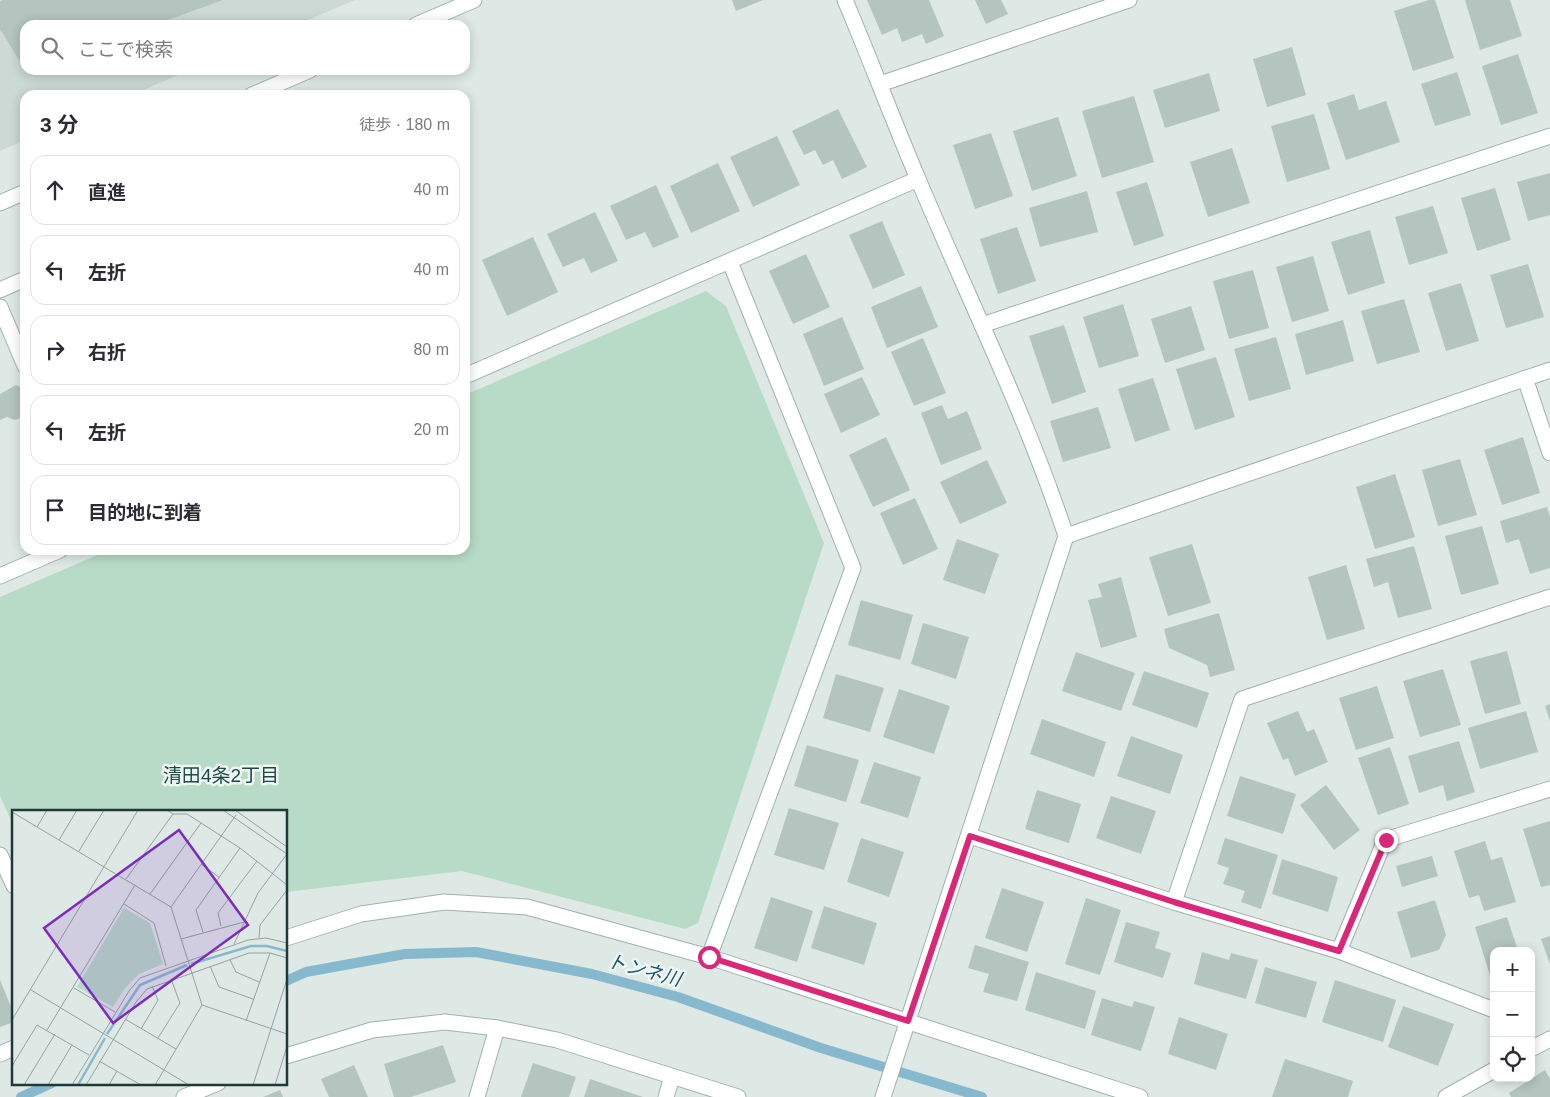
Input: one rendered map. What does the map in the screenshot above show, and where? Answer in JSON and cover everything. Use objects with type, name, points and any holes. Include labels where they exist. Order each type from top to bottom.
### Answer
[{"type":"street","points":[[428,20],[474,0]]},
{"type":"street","points":[[845,0],[918,179],[982,325],[1053,496],[1066,536],[970,836],[883,1097]]},
{"type":"street","points":[[880,84],[1129,0]]},
{"type":"street","points":[[264,90],[298,75]]},
{"type":"street","points":[[982,325],[1550,136]]},
{"type":"street","points":[[470,374],[918,179]]},
{"type":"street","points":[[0,203],[20,194]]},
{"type":"street","points":[[709,957],[853,568],[730,262]]},
{"type":"street","points":[[0,290],[20,281]]},
{"type":"street","points":[[0,307],[20,354]]},
{"type":"street","points":[[1066,536],[1550,370]]},
{"type":"street","points":[[1525,378],[1550,453]]},
{"type":"street","points":[[0,576],[48,555]]},
{"type":"street","points":[[1174,902],[1242,699],[1550,597]]},
{"type":"street","points":[[1339,951],[1386,840],[1550,789]]},
{"type":"street","points":[[970,836],[1174,902],[1339,951],[1490,1008]]},
{"type":"street","points":[[0,855],[12,882]]},
{"type":"street","points":[[288,937],[361,914],[444,902],[527,908],[709,957],[1140,1097]]},
{"type":"street","points":[[288,1055],[372,1030],[445,1022],[497,1028],[557,1040],[738,1097]]},
{"type":"street","points":[[477,1097],[497,1028]]},
{"type":"street","points":[[1535,1046],[1550,1039]]},
{"type":"street","points":[[0,1054],[12,1049]]},
{"type":"street","points":[[1446,1097],[1490,1072]]},
{"type":"street","points":[[666,1097],[672,1077]]},
{"type":"street","points":[[184,1097],[216,1084]]},
{"type":"shaded area","points":[[0,0],[355,0],[308,20],[20,20],[20,75],[178,75],[144,90],[20,90],[20,142],[0,151]]},
{"type":"green space","points":[[706,291],[726,306],[824,543],[698,923],[685,929],[462,871],[288,892],[288,810],[12,810],[12,823],[0,796],[0,597],[97,555],[470,555],[470,393]]},
{"type":"building","points":[[3,0],[223,0],[168,20],[20,20],[20,62],[0,29],[0,2]]},
{"type":"building","points":[[732,0],[763,0],[736,11]]},
{"type":"building","points":[[867,0],[929,0],[944,36],[926,44],[922,34],[902,42],[897,28],[882,35]]},
{"type":"building","points":[[975,0],[1001,0],[1008,14],[986,24]]},
{"type":"building","points":[[1429,0],[1435,0],[1454,58],[1413,71],[1394,11]]},
{"type":"building","points":[[1465,0],[1510,0],[1522,36],[1480,50]]},
{"type":"building","points":[[1292,47],[1306,95],[1267,107],[1253,59]]},
{"type":"building","points":[[1518,54],[1538,113],[1501,125],[1482,66]]},
{"type":"building","points":[[1457,72],[1471,115],[1435,126],[1421,84]]},
{"type":"building","points":[[1209,73],[1220,111],[1165,128],[1153,90]]},
{"type":"building","points":[[1354,94],[1359,110],[1386,101],[1400,142],[1346,160],[1327,103]]},
{"type":"building","points":[[1134,96],[1154,162],[1102,178],[1082,111]]},
{"type":"building","points":[[838,109],[867,167],[842,179],[833,160],[823,165],[815,150],[804,155],[792,131]]},
{"type":"building","points":[[1314,114],[1330,169],[1287,182],[1271,126]]},
{"type":"building","points":[[1058,117],[1077,176],[1032,191],[1013,131]]},
{"type":"building","points":[[991,133],[1013,196],[975,209],[953,145]]},
{"type":"building","points":[[777,136],[800,185],[753,207],[730,157]]},
{"type":"building","points":[[1232,148],[1250,203],[1208,217],[1190,162]]},
{"type":"building","points":[[718,163],[740,211],[691,233],[670,186]]},
{"type":"building","points":[[1550,173],[1550,215],[1528,221],[1517,182]]},
{"type":"building","points":[[1147,182],[1164,236],[1134,246],[1116,192]]},
{"type":"building","points":[[656,185],[679,237],[653,248],[645,232],[626,240],[610,206]]},
{"type":"building","points":[[1495,188],[1511,240],[1477,251],[1461,198]]},
{"type":"building","points":[[1087,191],[1098,232],[1040,247],[1029,208]]},
{"type":"building","points":[[1433,206],[1448,253],[1409,265],[1395,217]]},
{"type":"building","points":[[595,212],[618,261],[591,273],[584,258],[563,267],[547,234]]},
{"type":"building","points":[[882,221],[905,275],[873,289],[849,235]]},
{"type":"building","points":[[1017,227],[1036,281],[998,294],[980,239]]},
{"type":"building","points":[[1370,230],[1385,283],[1348,295],[1331,242]]},
{"type":"building","points":[[533,237],[558,292],[507,316],[482,260]]},
{"type":"building","points":[[806,254],[830,307],[793,324],[769,271]]},
{"type":"building","points":[[1313,256],[1329,311],[1292,322],[1276,267]]},
{"type":"building","points":[[1528,264],[1544,317],[1506,328],[1490,275]]},
{"type":"building","points":[[1253,270],[1269,328],[1229,339],[1213,281]]},
{"type":"building","points":[[1461,283],[1479,341],[1446,351],[1428,293]]},
{"type":"building","points":[[921,286],[938,327],[887,348],[871,307]]},
{"type":"building","points":[[1404,299],[1420,352],[1377,364],[1361,311]]},
{"type":"building","points":[[1123,304],[1139,356],[1099,368],[1083,317]]},
{"type":"building","points":[[1191,306],[1205,350],[1165,363],[1151,319]]},
{"type":"building","points":[[842,317],[864,369],[824,386],[803,334]]},
{"type":"building","points":[[1343,320],[1354,361],[1306,375],[1295,334]]},
{"type":"building","points":[[1064,325],[1086,392],[1052,404],[1029,336]]},
{"type":"building","points":[[1276,337],[1291,389],[1249,401],[1234,349]]},
{"type":"building","points":[[923,338],[946,393],[914,406],[891,352]]},
{"type":"building","points":[[1216,357],[1235,417],[1195,430],[1176,369]]},
{"type":"building","points":[[862,377],[880,415],[841,433],[824,394]]},
{"type":"building","points":[[1153,378],[1170,430],[1135,442],[1118,389]]},
{"type":"building","points":[[16,385],[20,387],[20,418],[15,420],[7,417],[0,420],[0,394]]},
{"type":"building","points":[[942,405],[948,419],[967,411],[982,449],[941,465],[921,413]]},
{"type":"building","points":[[1098,407],[1111,448],[1063,462],[1050,421]]},
{"type":"building","points":[[886,437],[910,490],[873,507],[849,455]]},
{"type":"building","points":[[1523,437],[1540,493],[1502,505],[1484,450]]},
{"type":"building","points":[[1460,459],[1477,515],[1438,526],[1422,470]]},
{"type":"building","points":[[987,460],[1007,503],[960,524],[940,482]]},
{"type":"building","points":[[1395,474],[1415,537],[1375,549],[1356,487]]},
{"type":"building","points":[[915,498],[938,549],[903,565],[880,513]]},
{"type":"building","points":[[1547,507],[1550,517],[1550,568],[1530,574],[1519,539],[1506,543],[1500,521]]},
{"type":"building","points":[[1482,526],[1499,584],[1461,595],[1445,536]]},
{"type":"building","points":[[957,539],[999,554],[985,594],[943,580]]},
{"type":"building","points":[[1192,544],[1211,603],[1168,616],[1149,557]]},
{"type":"building","points":[[1414,546],[1432,609],[1398,618],[1388,582],[1374,587],[1366,559]]},
{"type":"building","points":[[1346,565],[1365,629],[1327,640],[1308,577]]},
{"type":"building","points":[[1121,577],[1137,637],[1101,648],[1088,600],[1102,597],[1098,584]]},
{"type":"building","points":[[861,600],[913,615],[900,660],[848,645]]},
{"type":"building","points":[[1219,613],[1235,670],[1210,677],[1207,665],[1169,648],[1164,629]]},
{"type":"building","points":[[923,623],[969,637],[956,679],[911,664]]},
{"type":"building","points":[[1507,651],[1521,704],[1485,714],[1470,661]]},
{"type":"building","points":[[1076,652],[1135,673],[1121,711],[1062,691]]},
{"type":"building","points":[[1443,669],[1461,725],[1420,737],[1403,681]]},
{"type":"building","points":[[1144,671],[1209,693],[1197,728],[1132,705]]},
{"type":"building","points":[[836,674],[884,688],[870,732],[823,718]]},
{"type":"building","points":[[1377,686],[1394,738],[1356,750],[1339,698]]},
{"type":"building","points":[[899,689],[950,706],[934,754],[883,737]]},
{"type":"building","points":[[1550,704],[1550,721],[1545,706]]},
{"type":"building","points":[[1298,711],[1307,732],[1314,729],[1328,762],[1295,776],[1288,758],[1283,760],[1267,723]]},
{"type":"building","points":[[1526,711],[1538,752],[1480,769],[1468,728]]},
{"type":"building","points":[[1042,719],[1106,742],[1094,777],[1030,754]]},
{"type":"building","points":[[1131,736],[1183,755],[1170,794],[1117,776]]},
{"type":"building","points":[[1459,741],[1475,792],[1447,801],[1443,785],[1419,793],[1408,756]]},
{"type":"building","points":[[807,745],[859,760],[846,802],[794,786]]},
{"type":"building","points":[[1390,747],[1409,804],[1378,815],[1358,758]]},
{"type":"building","points":[[874,762],[921,777],[908,818],[860,803]]},
{"type":"building","points":[[1240,776],[1296,794],[1283,834],[1227,816]]},
{"type":"building","points":[[1326,785],[1360,830],[1334,850],[1300,805]]},
{"type":"building","points":[[1037,790],[1081,804],[1069,843],[1025,829]]},
{"type":"building","points":[[1111,796],[1156,811],[1141,854],[1096,838]]},
{"type":"building","points":[[789,808],[839,823],[824,870],[774,855]]},
{"type":"building","points":[[1550,821],[1550,885],[1541,887],[1523,829]]},
{"type":"building","points":[[861,838],[904,852],[889,897],[847,882]]},
{"type":"building","points":[[1225,838],[1278,855],[1261,909],[1241,902],[1245,891],[1223,884],[1229,868],[1217,864]]},
{"type":"building","points":[[1485,841],[1491,860],[1502,857],[1516,902],[1484,911],[1479,895],[1469,898],[1454,851]]},
{"type":"building","points":[[1432,856],[1438,876],[1402,887],[1396,866]]},
{"type":"building","points":[[1282,859],[1338,877],[1328,912],[1272,894]]},
{"type":"building","points":[[1002,888],[1044,902],[1027,952],[985,938]]},
{"type":"building","points":[[771,897],[813,911],[797,962],[754,948]]},
{"type":"building","points":[[1086,898],[1121,910],[1100,975],[1065,964]]},
{"type":"building","points":[[1435,900],[1446,935],[1439,950],[1411,958],[1397,912]]},
{"type":"building","points":[[824,906],[877,923],[864,965],[811,948]]},
{"type":"building","points":[[1507,917],[1517,947],[1490,947],[1490,976],[1475,927]]},
{"type":"building","points":[[1126,922],[1160,932],[1155,948],[1171,953],[1163,978],[1114,962]]},
{"type":"building","points":[[1550,936],[1550,964],[1541,939]]},
{"type":"building","points":[[975,945],[1029,962],[1017,1001],[983,992],[989,974],[968,968]]},
{"type":"building","points":[[1202,952],[1229,960],[1231,953],[1258,960],[1246,999],[1194,984]]},
{"type":"building","points":[[1265,967],[1317,982],[1306,1018],[1255,1003]]},
{"type":"building","points":[[1036,972],[1096,991],[1085,1029],[1025,1010]]},
{"type":"building","points":[[0,980],[12,1009],[12,1023],[0,1027]]},
{"type":"building","points":[[1335,980],[1396,1000],[1383,1042],[1322,1022]]},
{"type":"building","points":[[1102,998],[1132,1007],[1134,1001],[1155,1007],[1141,1051],[1091,1035]]},
{"type":"building","points":[[1403,1006],[1454,1024],[1438,1066],[1388,1047]]},
{"type":"building","points":[[1179,1017],[1228,1034],[1216,1070],[1168,1054]]},
{"type":"building","points":[[443,1045],[456,1082],[411,1097],[394,1097],[384,1064]]},
{"type":"building","points":[[1285,1059],[1353,1081],[1348,1097],[1272,1097]]},
{"type":"building","points":[[533,1063],[576,1077],[569,1097],[521,1097]]},
{"type":"building","points":[[354,1065],[368,1097],[329,1097],[321,1079]]},
{"type":"building","points":[[1545,1070],[1550,1079],[1550,1097],[1511,1097],[1509,1093],[1526,1082],[1535,1082],[1535,1076]]},
{"type":"building","points":[[590,1079],[643,1097],[584,1097]]},
{"type":"building","points":[[280,1090],[283,1097],[263,1097]]},
{"type":"waterway","name":"トンネ川","points":[[288,980],[306,972],[405,954],[476,952],[592,974],[678,997],[821,1048],[982,1097]]},
{"type":"waterway","name":"トンネ川","points":[[21,1097],[50,1084]]},
{"type":"district","name":"清田4条2丁目","points":[[221,775]]},
{"type":"route","points":[[709,957],[908,1021],[970,836],[1174,902],[1339,951],[1386,840]]}]
